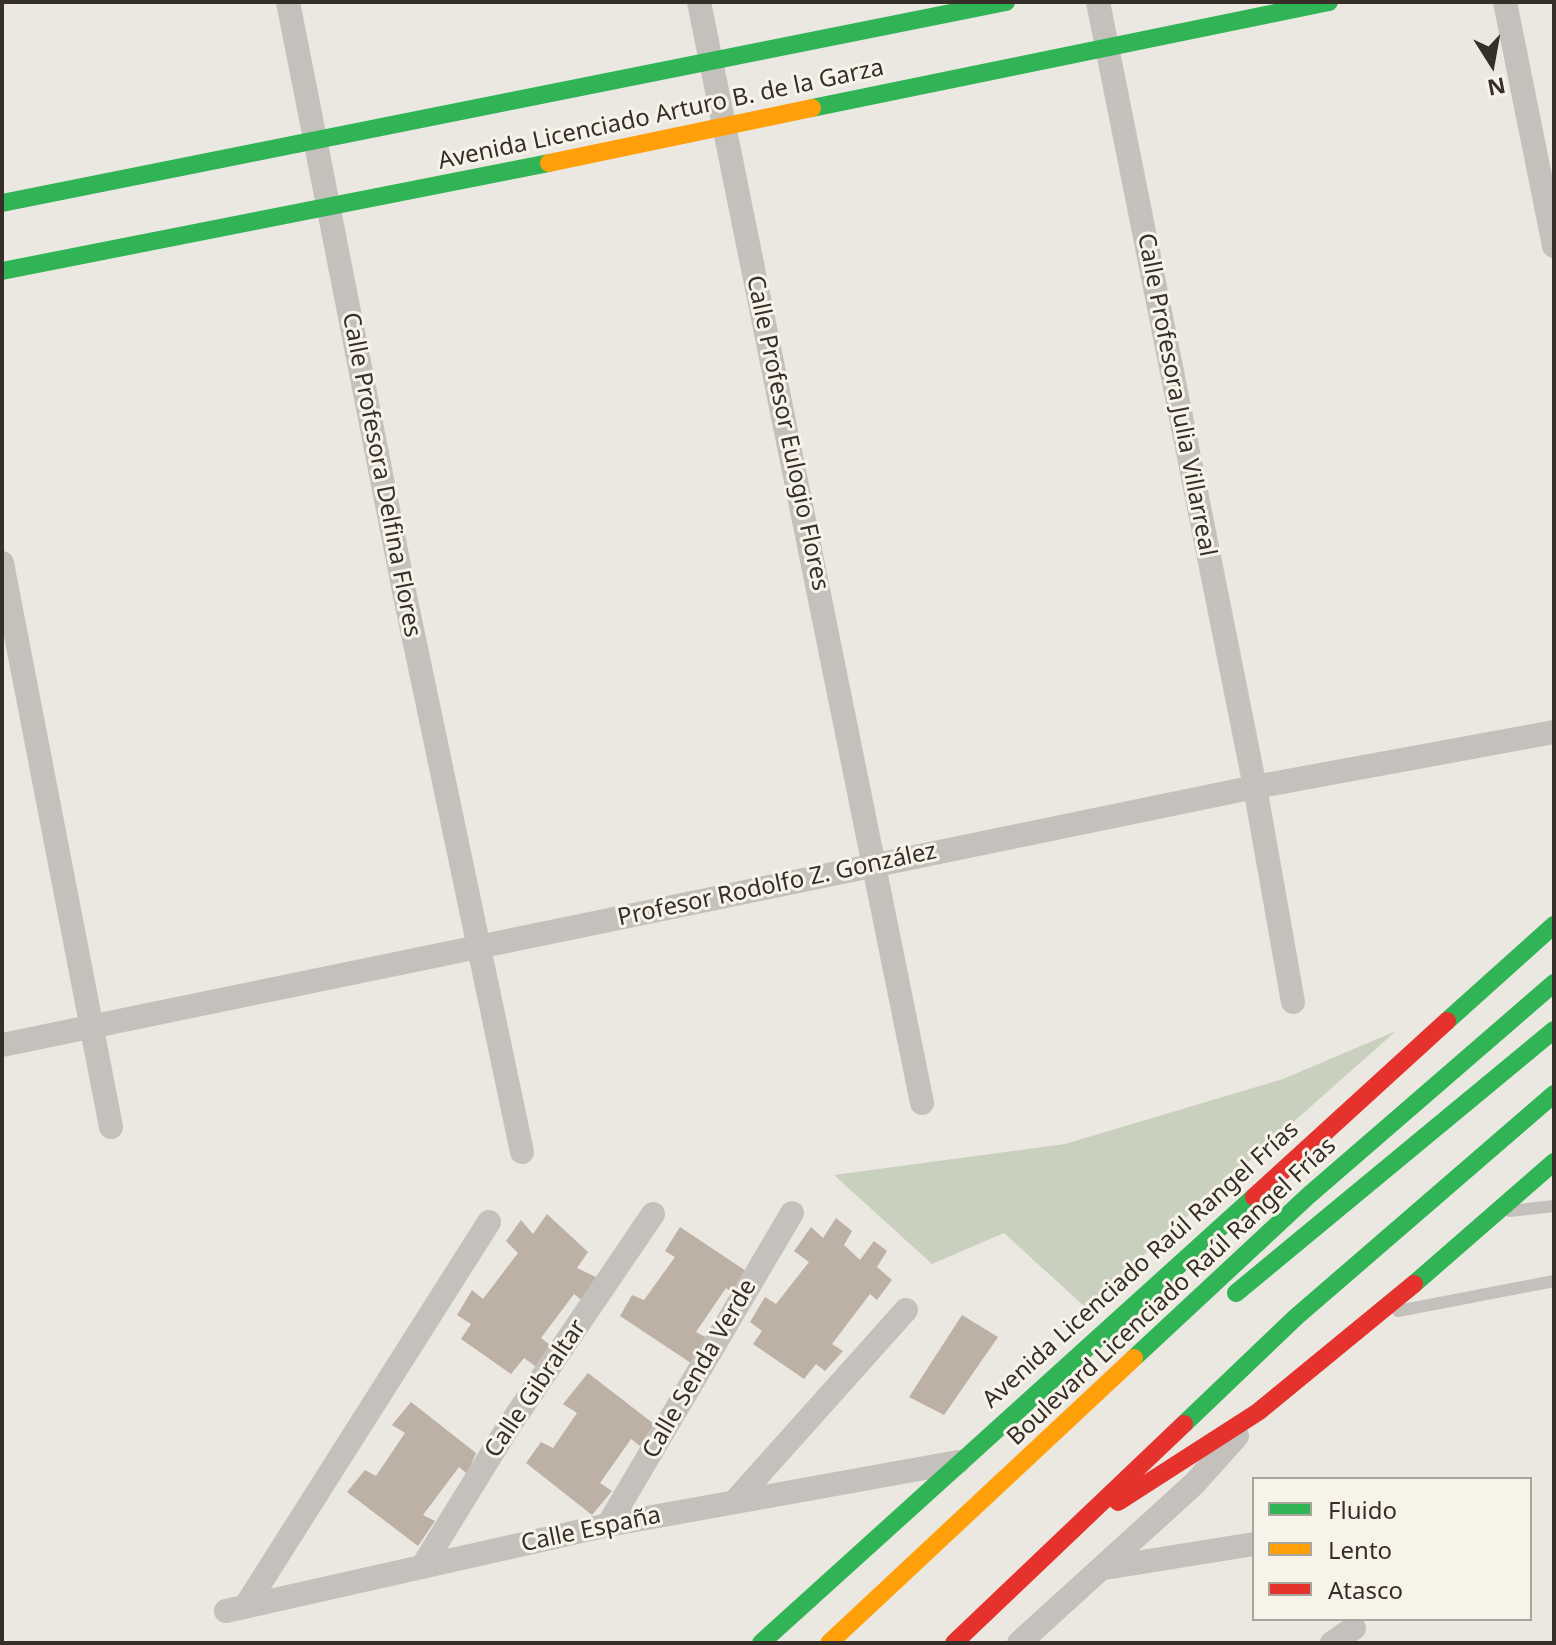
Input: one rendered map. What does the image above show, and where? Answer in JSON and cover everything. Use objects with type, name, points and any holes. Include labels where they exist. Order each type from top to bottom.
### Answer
[{"type":"street","name":"Calle Profesora Delfina Flores","points":[[288,2],[522,1152]]},
{"type":"street","name":"Calle Profesor Eulogio Flores","points":[[699,2],[922,1103]]},
{"type":"street","name":"Avenida Licenciado Arturo B. de la Garza","points":[[2,203],[1006,2]]},
{"type":"street","name":"Calle Profesora Julia Villarreal","points":[[1098,2],[1255,787],[1293,1002]]},
{"type":"street","name":"Avenida Licenciado Arturo B. de la Garza","points":[[2,271],[328,208],[1108,45],[1329,2]]},
{"type":"street","points":[[1505,2],[1554,246]]},
{"type":"street","points":[[2,563],[111,1127]]},
{"type":"street","name":"Profesor Rodolfo Z. González","points":[[2,1045],[92,1024],[1255,787],[1554,732]]},
{"type":"street","name":"Avenida Licenciado Raúl Rangel Frías","points":[[761,1643],[1554,925]]},
{"type":"street","name":"Boulevard Licenciado Raúl Rangel Frías","points":[[829,1643],[1122,1373],[1308,1196],[1554,983]]},
{"type":"street","points":[[1122,1373],[1173,1342],[1218,1307],[1554,1030]]},
{"type":"street","points":[[954,1643],[1296,1317],[1554,1094]]},
{"type":"street","points":[[1067,1535],[1258,1412],[1499,1213],[1554,1162]]},
{"type":"street","name":"Calle Senda Verde","points":[[608,1525],[792,1213]]},
{"type":"street","name":"Calle Gibraltar","points":[[422,1567],[507,1429],[653,1214]]},
{"type":"street","name":"Calle España","points":[[489,1222],[236,1609],[608,1525],[958,1462]]},
{"type":"street","points":[[736,1500],[906,1310]]},
{"type":"street","points":[[1019,1643],[1194,1484],[1258,1412]]},
{"type":"street","points":[[1105,1568],[1252,1544]]},
{"type":"street","points":[[1332,1643],[1355,1630]]},
{"type":"lane","points":[[1499,1213],[1554,1206]]},
{"type":"lane","points":[[1379,1314],[1554,1281]]},
{"type":"green space","points":[[1396,1031],[1085,1307],[1004,1233],[932,1264],[834,1175],[1065,1144],[1283,1079]]},
{"type":"building","points":[[547,1214],[588,1252],[577,1268],[600,1279],[584,1302],[574,1294],[541,1338],[553,1347],[538,1368],[524,1358],[511,1374],[461,1339],[471,1324],[457,1315],[472,1290],[483,1299],[518,1253],[506,1241],[521,1220],[533,1234]]},
{"type":"building","points":[[836,1218],[852,1231],[844,1245],[860,1260],[874,1241],[887,1251],[877,1267],[892,1280],[877,1300],[870,1294],[832,1344],[843,1351],[825,1371],[816,1364],[804,1379],[753,1344],[762,1331],[750,1322],[765,1297],[776,1304],[809,1262],[794,1251],[811,1227],[823,1238]]},
{"type":"building","points":[[680,1227],[749,1273],[733,1294],[726,1288],[696,1332],[709,1339],[691,1363],[620,1316],[632,1295],[644,1300],[675,1257],[665,1251]]},
{"type":"building","points":[[962,1315],[998,1337],[944,1415],[909,1397]]},
{"type":"building","points":[[588,1373],[654,1424],[640,1446],[631,1439],[600,1483],[612,1491],[592,1515],[526,1463],[541,1442],[553,1448],[577,1413],[563,1404]]},
{"type":"building","points":[[411,1402],[476,1453],[467,1474],[459,1467],[423,1515],[435,1521],[418,1546],[347,1492],[365,1470],[376,1476],[405,1433],[392,1425]]},
{"type":"traffic: fast","points":[[2,203],[1006,2]]},
{"type":"traffic: fast","points":[[812,108],[1329,2]]},
{"type":"traffic: fast","points":[[2,271],[549,163]]},
{"type":"traffic: fast","points":[[1447,1021],[1554,925]]},
{"type":"traffic: fast","points":[[1134,1358],[1308,1196],[1554,983]]},
{"type":"traffic: fast","points":[[1236,1293],[1554,1030]]},
{"type":"traffic: fast","points":[[1184,1424],[1296,1317],[1554,1094]]},
{"type":"traffic: fast","points":[[1414,1284],[1554,1162]]},
{"type":"traffic: fast","points":[[761,1643],[1254,1197]]},
{"type":"traffic: slow","points":[[549,163],[812,108]]},
{"type":"traffic: slow","points":[[829,1643],[1134,1358]]},
{"type":"traffic: jam","points":[[1254,1197],[1447,1021]]},
{"type":"traffic: jam","points":[[1118,1502],[1258,1412],[1414,1284]]},
{"type":"traffic: jam","points":[[954,1643],[1184,1424]]}]
